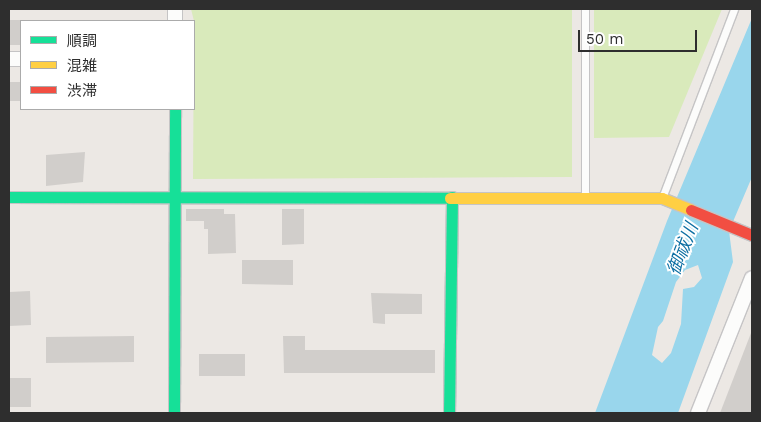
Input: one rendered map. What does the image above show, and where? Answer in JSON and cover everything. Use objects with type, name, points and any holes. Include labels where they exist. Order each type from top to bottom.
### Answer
[{"type":"street","points":[[174,110],[174,413]]},
{"type":"street","points":[[9,197],[585,196],[662,198],[752,235]]},
{"type":"street","points":[[449,413],[452,197]]},
{"type":"street","points":[[698,413],[752,278]]},
{"type":"lane","points":[[585,9],[585,196]]},
{"type":"lane","points":[[662,198],[734,9]]},
{"type":"green space","points":[[191,9],[572,9],[572,177],[193,179],[193,110],[195,110],[194,20]]},
{"type":"green space","points":[[594,9],[722,9],[669,137],[594,138]]},
{"type":"water","name":"御祓川","points":[[752,18],[752,177],[729,231],[733,262],[678,413],[595,413],[667,221]],"holes":[[[698,265],[702,278],[694,287],[683,289],[681,324],[671,353],[662,363],[652,355],[658,327],[663,321],[676,282],[685,270]]]},
{"type":"building","points":[[9,20],[20,20],[20,45],[9,45]]},
{"type":"building","points":[[9,82],[20,82],[20,101],[9,101]]},
{"type":"building","points":[[85,152],[83,182],[46,186],[46,155]]},
{"type":"building","points":[[186,209],[224,209],[224,214],[235,214],[236,253],[208,254],[208,229],[204,229],[204,221],[186,221]]},
{"type":"building","points":[[282,209],[304,209],[304,244],[282,245]]},
{"type":"building","points":[[242,260],[293,260],[293,285],[242,284]]},
{"type":"building","points":[[30,291],[31,325],[9,326],[9,292]]},
{"type":"building","points":[[371,293],[422,294],[422,314],[385,314],[385,324],[373,323]]},
{"type":"building","points":[[751,333],[752,413],[720,413]]},
{"type":"building","points":[[134,336],[134,362],[46,363],[46,337]]},
{"type":"building","points":[[283,336],[305,336],[305,350],[435,350],[435,373],[284,373]]},
{"type":"building","points":[[199,354],[245,354],[245,376],[199,376]]},
{"type":"building","points":[[9,378],[31,378],[31,407],[9,407]]},
{"type":"traffic: fast","points":[[174,413],[175,110]]},
{"type":"traffic: fast","points":[[9,197],[450,198]]},
{"type":"traffic: fast","points":[[449,413],[452,197]]},
{"type":"traffic: slow","points":[[450,198],[662,198],[691,210]]},
{"type":"traffic: jam","points":[[691,210],[752,235]]}]
